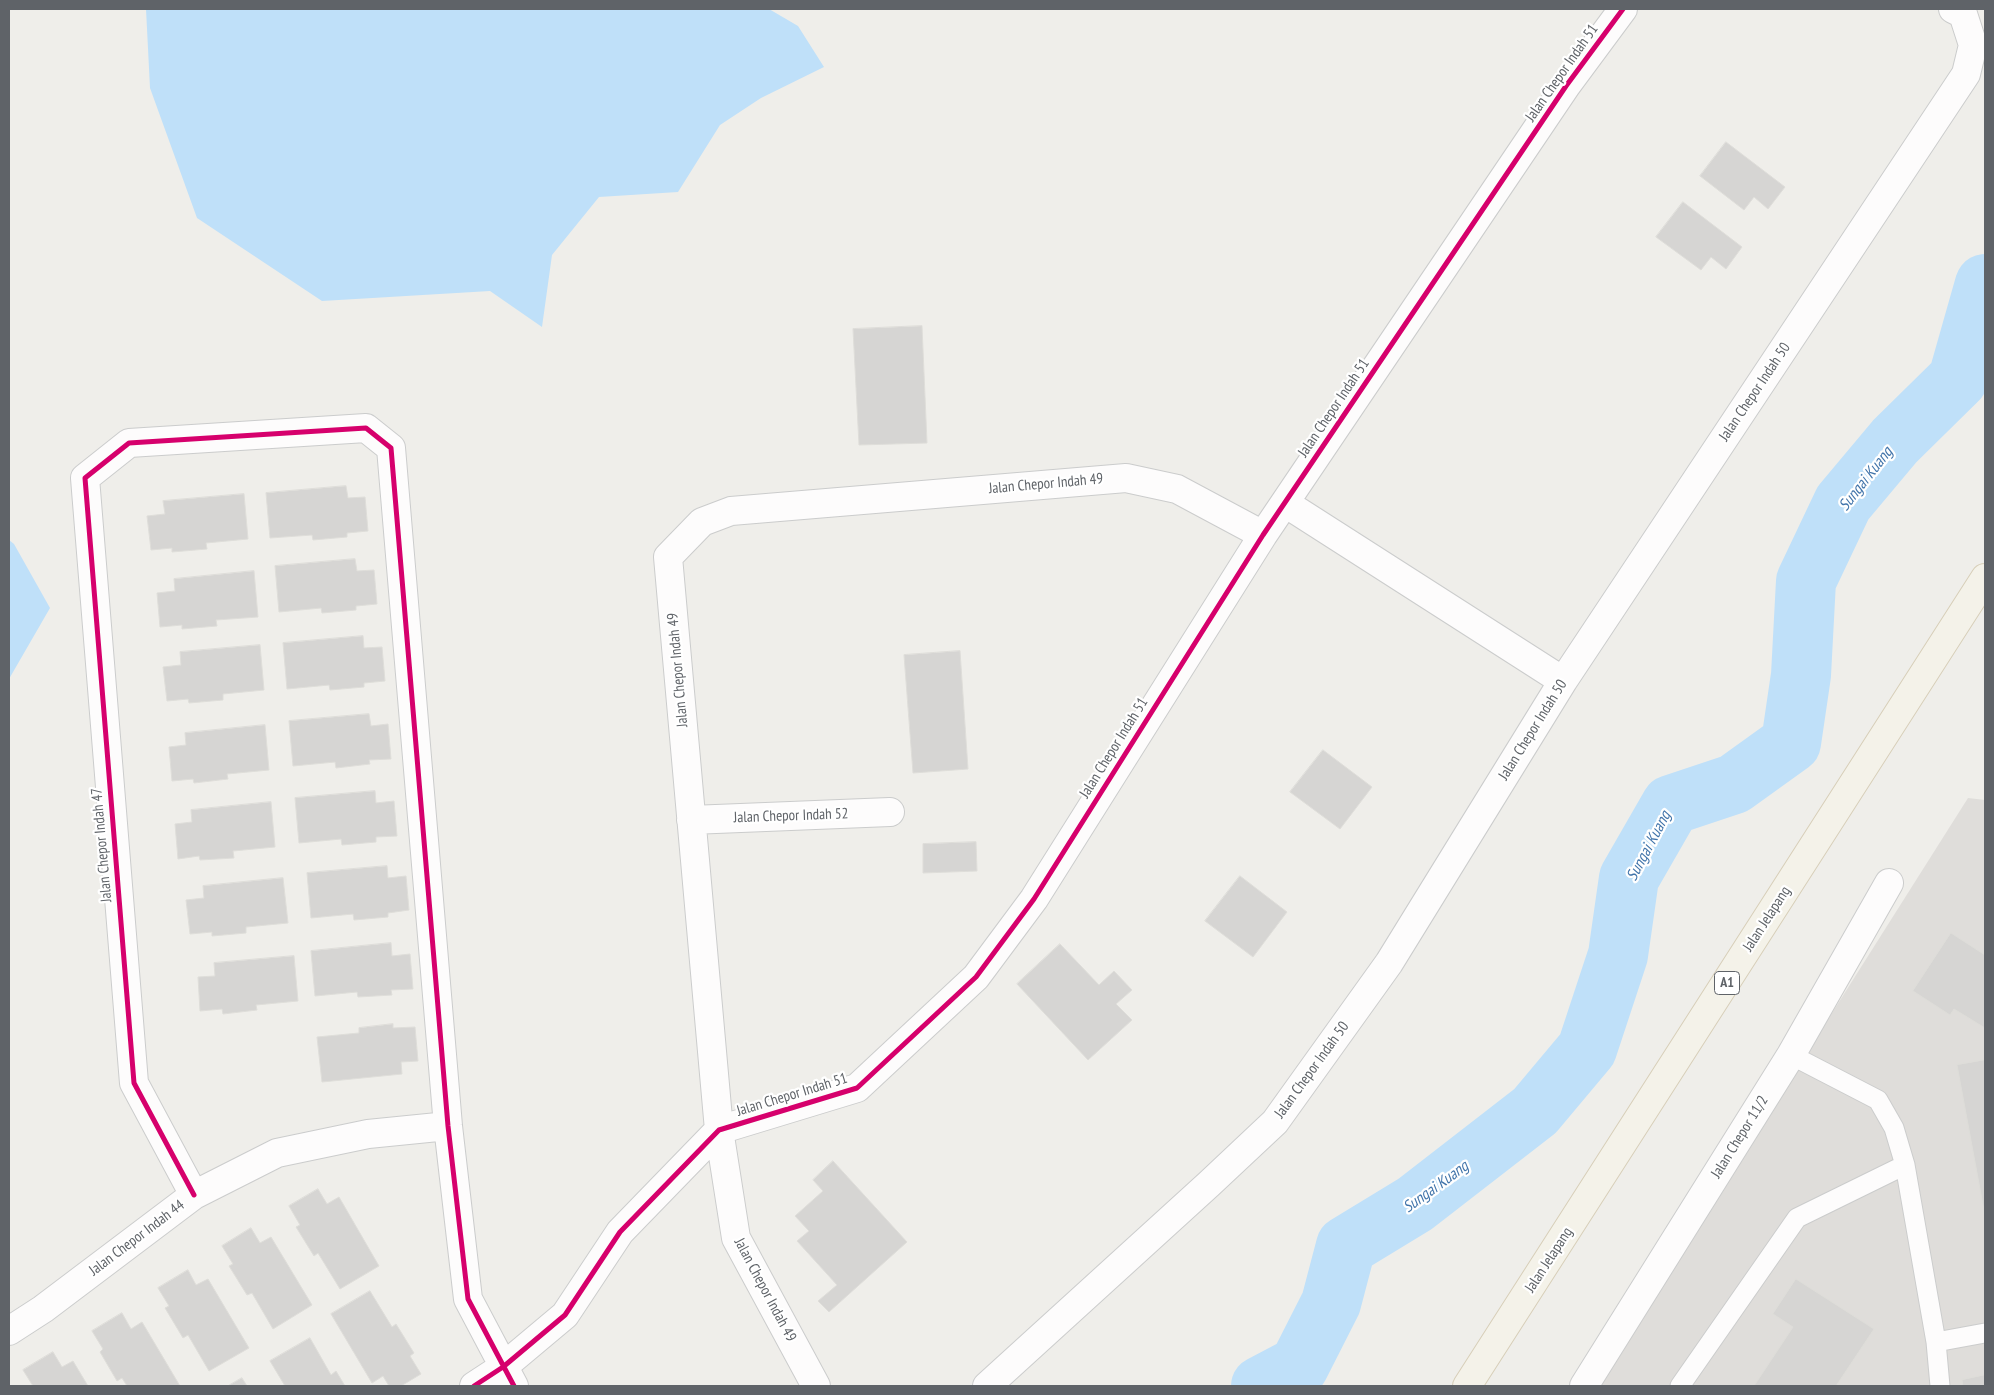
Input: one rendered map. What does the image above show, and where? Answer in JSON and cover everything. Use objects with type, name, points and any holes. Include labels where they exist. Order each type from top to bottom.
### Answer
[{"type":"main road","name":"Jalan Jelapang","points":[[1467,1386],[1985,578]]},
{"type":"main road","name":"Jalan Jelapang","points":[[1486,1386],[1985,612]]},
{"type":"street","name":"Jalan Chepor Indah 51","points":[[474,1386],[508,1376],[565,1315],[620,1232],[719,1130],[857,1088],[976,977],[1034,899],[1263,535],[1566,86],[1623,9]]},
{"type":"street","name":"Jalan Chepor Indah 50","points":[[987,1386],[1275,1122],[1389,963],[1563,681],[1966,74],[1973,45],[1962,14],[1953,9]]},
{"type":"street","name":"Jalan Chepor Indah 47","points":[[194,1195],[134,1083],[85,478],[129,443],[366,428],[391,448],[448,1126]]},
{"type":"street","name":"Jalan Chepor Indah 49","points":[[816,1386],[736,1238],[719,1130],[668,557],[702,522],[732,511],[1126,478],[1177,489],[1263,535]]},
{"type":"street","points":[[1286,503],[1563,681]]},
{"type":"street","name":"Jalan Chepor Indah 52","points":[[691,820],[890,812]]},
{"type":"street","name":"Jalan Chepor 11/2","points":[[1584,1386],[1791,1055],[1889,883]]},
{"type":"street","points":[[448,1126],[468,1299],[508,1376]]},
{"type":"street","name":"Jalan Chepor Indah 44","points":[[9,1331],[43,1309],[194,1195],[277,1152],[368,1134],[448,1126]]},
{"type":"lane","points":[[1791,1055],[1878,1100],[1894,1128],[1905,1165],[1936,1342],[1940,1386]]},
{"type":"lane","points":[[1680,1386],[1797,1218],[1905,1165]]},
{"type":"lane","points":[[1936,1342],[1985,1333]]},
{"type":"shaded area","points":[[1968,798],[1985,800],[1985,1386],[1596,1386]]},
{"type":"water","points":[[146,9],[769,9],[798,26],[824,67],[761,98],[720,125],[678,192],[599,197],[552,255],[542,327],[490,291],[322,301],[197,218],[150,88]]},
{"type":"water","points":[[9,540],[14,544],[50,608],[9,679]]},
{"type":"building","points":[[1726,142],[1785,187],[1768,209],[1754,197],[1744,210],[1700,176]]},
{"type":"building","points":[[1683,202],[1742,247],[1726,269],[1711,257],[1701,270],[1656,237]]},
{"type":"building","points":[[922,326],[927,443],[859,445],[853,329]]},
{"type":"building","points":[[346,486],[348,498],[365,497],[368,531],[347,533],[347,537],[313,540],[312,535],[270,538],[266,493]]},
{"type":"building","points":[[244,494],[248,539],[206,543],[207,549],[172,552],[172,548],[151,550],[147,516],[165,514],[163,501]]},
{"type":"building","points":[[355,559],[357,571],[374,570],[377,604],[356,606],[356,610],[322,613],[321,608],[279,612],[275,566]]},
{"type":"building","points":[[254,571],[258,617],[216,620],[217,626],[182,629],[182,625],[160,627],[157,593],[175,591],[174,579]]},
{"type":"building","points":[[363,636],[364,648],[382,647],[385,681],[364,683],[364,687],[330,690],[329,685],[287,689],[283,643]]},
{"type":"building","points":[[260,645],[264,690],[223,694],[223,700],[189,703],[188,699],[167,701],[163,667],[181,665],[180,652]]},
{"type":"building","points":[[960,651],[968,769],[913,773],[904,655]]},
{"type":"building","points":[[369,714],[371,726],[388,724],[391,759],[369,760],[370,764],[336,768],[335,762],[293,766],[289,721]]},
{"type":"building","points":[[265,725],[269,770],[227,774],[228,779],[194,783],[193,779],[172,781],[169,747],[186,745],[185,733]]},
{"type":"building","points":[[1323,750],[1372,787],[1340,829],[1290,792]]},
{"type":"building","points":[[375,791],[376,803],[394,801],[397,836],[376,837],[376,842],[342,845],[341,839],[299,843],[295,798]]},
{"type":"building","points":[[271,802],[275,847],[233,851],[234,858],[200,860],[199,856],[178,859],[175,824],[192,822],[191,810]]},
{"type":"building","points":[[976,842],[977,871],[923,873],[923,844]]},
{"type":"building","points":[[387,866],[388,878],[406,876],[409,910],[388,913],[388,917],[354,920],[353,914],[311,918],[307,873]]},
{"type":"building","points":[[1240,876],[1287,912],[1253,957],[1205,921]]},
{"type":"building","points":[[283,878],[288,923],[246,927],[246,933],[212,936],[212,932],[190,934],[186,900],[204,898],[203,886]]},
{"type":"building","points":[[1951,933],[1985,955],[1985,1028],[1954,1009],[1950,1015],[1913,991]]},
{"type":"building","points":[[391,943],[392,956],[410,954],[413,989],[391,990],[392,995],[358,997],[357,992],[315,996],[311,951]]},
{"type":"building","points":[[1060,944],[1099,985],[1114,971],[1132,990],[1116,1004],[1132,1020],[1088,1060],[1017,984]]},
{"type":"building","points":[[294,956],[298,1001],[256,1005],[257,1010],[223,1014],[222,1009],[200,1011],[198,977],[215,976],[214,963]]},
{"type":"building","points":[[393,1024],[393,1028],[415,1027],[418,1061],[401,1062],[402,1074],[322,1082],[317,1037],[359,1033],[359,1028]]},
{"type":"building","points":[[1985,1060],[1985,1216],[1957,1065]]},
{"type":"building","points":[[833,1161],[907,1242],[829,1312],[818,1301],[837,1285],[797,1241],[809,1231],[795,1216],[823,1191],[813,1180]]},
{"type":"building","points":[[318,1189],[327,1204],[339,1197],[379,1266],[340,1289],[318,1253],[314,1256],[296,1227],[300,1225],[289,1206]]},
{"type":"building","points":[[251,1228],[260,1243],[271,1237],[312,1305],[273,1329],[252,1293],[247,1295],[229,1266],[233,1264],[222,1246]]},
{"type":"building","points":[[188,1270],[196,1285],[208,1279],[249,1348],[209,1371],[188,1335],[183,1338],[165,1308],[169,1306],[158,1288]]},
{"type":"building","points":[[1796,1279],[1874,1329],[1836,1386],[1754,1386],[1793,1327],[1773,1314]]},
{"type":"building","points":[[370,1291],[392,1327],[396,1324],[414,1353],[410,1356],[421,1374],[401,1386],[389,1386],[383,1376],[372,1383],[331,1314]]},
{"type":"building","points":[[122,1313],[131,1329],[142,1322],[180,1386],[127,1386],[122,1378],[117,1381],[100,1352],[103,1349],[92,1331]]},
{"type":"building","points":[[310,1338],[331,1375],[336,1371],[345,1386],[285,1386],[270,1361]]},
{"type":"building","points":[[53,1352],[62,1367],[73,1361],[88,1386],[33,1386],[23,1370]]},
{"type":"building","points":[[1985,1375],[1985,1386],[1963,1386],[1962,1380]]},
{"type":"building","points":[[242,1378],[247,1386],[228,1386]]},
{"type":"waterway","name":"Sungai Kuang","points":[[1261,1386],[1299,1366],[1331,1303],[1346,1246],[1415,1204],[1535,1111],[1587,1049],[1618,955],[1629,878],[1671,805],[1734,784],[1791,743],[1801,675],[1806,581],[1843,503],[1895,441],[1958,379],[1985,284]]},
{"type":"cycle path","points":[[474,1386],[503,1367],[565,1315],[620,1232],[719,1130],[857,1088],[976,977],[1034,899],[1263,535],[1566,86],[1623,9]]},
{"type":"cycle path","points":[[194,1195],[134,1083],[85,478],[129,443],[366,428],[391,448],[448,1126],[468,1299],[514,1386]]}]
